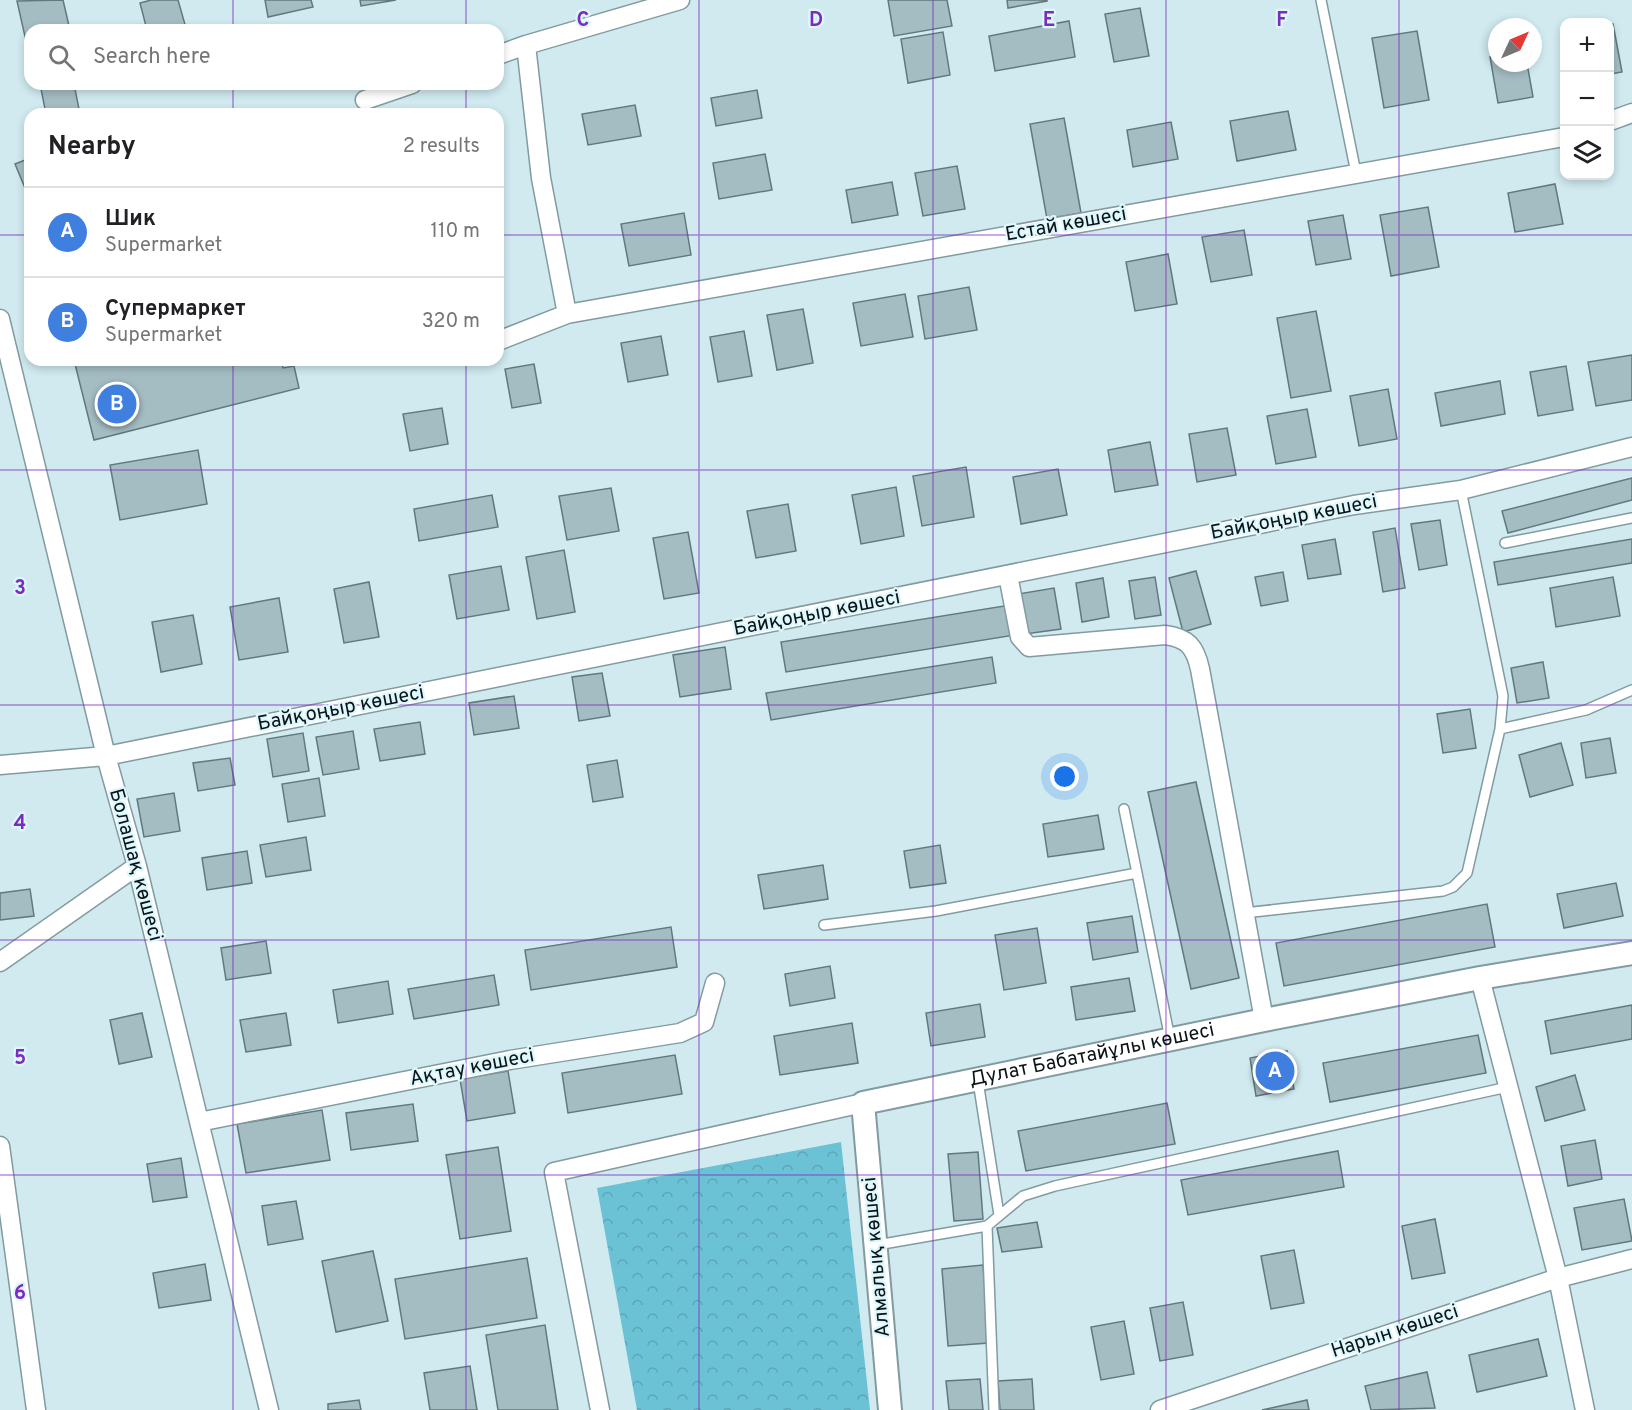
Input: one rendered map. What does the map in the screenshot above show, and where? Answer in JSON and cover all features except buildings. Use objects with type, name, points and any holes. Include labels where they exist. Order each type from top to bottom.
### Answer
[{"type":"street","points":[[504,53],[680,0]]},
{"type":"street","points":[[526,45],[541,178],[567,314]]},
{"type":"street","points":[[365,100],[394,90]]},
{"type":"street","points":[[1614,120],[1632,113]]},
{"type":"street","name":"Естай көшесі","points":[[504,339],[567,314],[1560,138]]},
{"type":"street","name":"Болашақ көшесі","points":[[0,320],[3,349],[106,756],[137,866],[269,1410]]},
{"type":"street","name":"Байқоңыр көшесі","points":[[0,765],[106,756],[1354,505],[1461,490],[1632,447]]},
{"type":"street","points":[[1008,575],[1020,637],[1029,647],[1165,635],[1181,638],[1191,644],[1200,669],[1264,1020]]},
{"type":"street","points":[[0,962],[137,866]]},
{"type":"street","name":"Дулат Бабатайұлы көшесі","points":[[600,1410],[554,1172],[863,1103],[1170,1039],[1480,978],[1632,953]]},
{"type":"street","points":[[1480,978],[1558,1278],[1585,1410]]},
{"type":"street","name":"Ақтау көшесі","points":[[199,1122],[510,1060],[680,1033],[704,1022],[715,983]]},
{"type":"street","name":"Алмалық көшесі","points":[[863,1103],[890,1410]]},
{"type":"street","points":[[0,1146],[36,1410]]},
{"type":"street","name":"Нарын көшесі","points":[[1160,1410],[1558,1278],[1632,1259]]},
{"type":"lane","points":[[1321,0],[1356,173]]},
{"type":"lane","points":[[1244,913],[1443,891],[1454,887],[1467,873],[1500,729],[1503,696],[1461,490]]},
{"type":"lane","points":[[1505,543],[1632,518]]},
{"type":"lane","points":[[1500,729],[1586,710],[1632,690]]},
{"type":"lane","points":[[1124,809],[1170,1039]]},
{"type":"lane","points":[[824,926],[936,911],[1137,873]]},
{"type":"lane","points":[[978,1079],[999,1215]]},
{"type":"lane","points":[[877,1245],[987,1226],[1023,1196],[1055,1186],[1508,1087]]},
{"type":"lane","points":[[987,1226],[994,1410]]},
{"type":"green space","points":[[841,1142],[870,1410],[637,1410],[597,1188]]},
{"type":"place","name":"Супермаркет","points":[[117,404]]},
{"type":"place","name":"Шик","points":[[1275,1071]]}]
